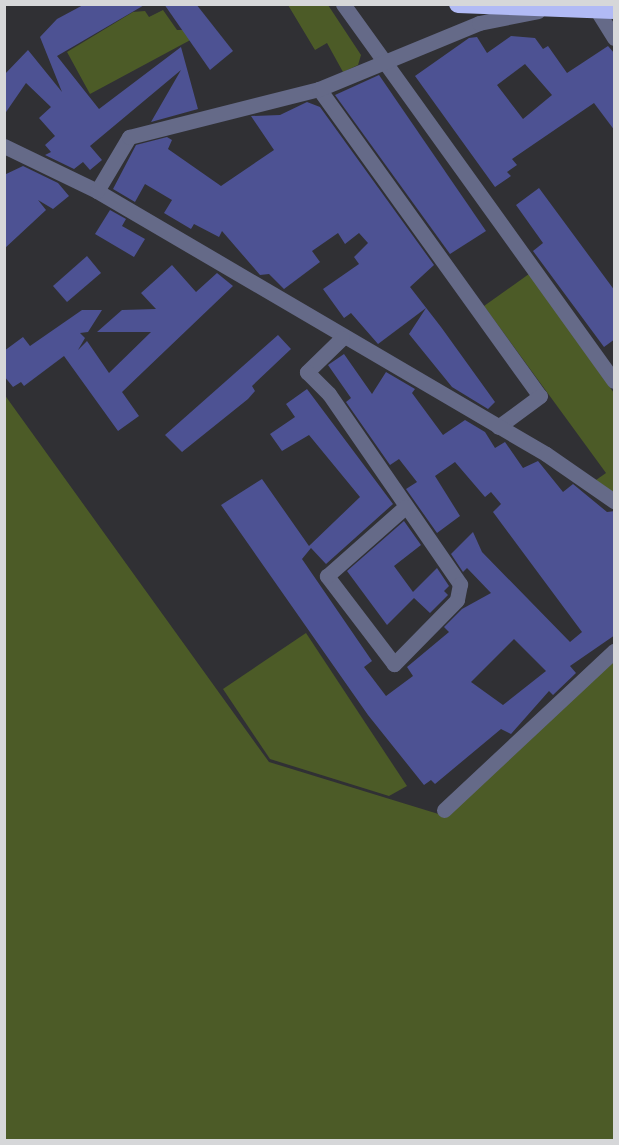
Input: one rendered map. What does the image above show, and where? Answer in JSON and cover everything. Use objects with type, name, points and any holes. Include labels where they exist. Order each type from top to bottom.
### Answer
[{"type":"highway","points":[[458,4],[544,10],[602,8]]},
{"type":"street","points":[[343,4],[381,62],[615,381]]},
{"type":"street","points":[[602,8],[615,38]]},
{"type":"street","points":[[97,191],[129,137],[319,89],[479,23],[544,10]]},
{"type":"street","points":[[319,89],[540,396],[498,427]]},
{"type":"street","points":[[4,146],[97,191],[342,338],[498,427],[615,501]]},
{"type":"street","points":[[342,338],[307,372],[329,394],[460,584],[457,600],[394,664],[327,576],[405,507]]},
{"type":"street","points":[[444,810],[615,651]]},
{"type":"green space","points":[[288,5],[328,5],[361,55],[358,65],[343,72],[327,43],[315,50]]},
{"type":"green space","points":[[163,10],[177,30],[209,30],[90,94],[67,52],[133,12],[145,11],[149,17]]},
{"type":"green space","points":[[529,274],[614,393],[614,493],[596,480],[606,473],[484,306]]},
{"type":"green space","points":[[4,394],[269,762],[445,816],[614,657],[614,1140],[5,1140]]},
{"type":"green space","points":[[306,633],[407,786],[389,796],[270,759],[223,689]]},
{"type":"building","points":[[85,4],[146,4],[57,56],[99,109],[181,47],[198,109],[151,122],[181,70],[90,146],[102,160],[90,170],[83,162],[74,169],[45,155],[51,152],[45,145],[55,136],[39,118],[51,107],[26,83],[4,115],[4,75],[28,50],[62,92],[40,37],[57,19]]},
{"type":"building","points":[[164,4],[196,4],[233,51],[210,70]]},
{"type":"building","points":[[511,36],[535,38],[543,49],[548,46],[567,73],[608,46],[615,54],[615,131],[594,103],[512,159],[517,165],[507,172],[511,176],[495,187],[415,76],[469,38],[477,37],[487,53]],"holes":[[[525,64],[552,95],[523,119],[497,85]]]},
{"type":"building","points":[[379,75],[486,231],[450,254],[335,95]]},
{"type":"building","points":[[307,102],[320,107],[434,265],[410,287],[441,327],[495,402],[488,409],[452,387],[409,334],[426,308],[378,344],[351,313],[344,318],[323,289],[359,264],[354,257],[368,243],[359,233],[345,244],[338,233],[312,251],[320,262],[284,289],[269,274],[260,275],[222,231],[219,237],[194,224],[191,229],[164,213],[172,200],[145,184],[135,202],[113,189],[136,145],[167,137],[172,140],[168,149],[221,186],[274,150],[251,116],[280,115]]},
{"type":"building","points":[[23,166],[58,183],[69,196],[53,209],[38,200],[46,210],[4,249],[4,175]]},
{"type":"building","points":[[539,188],[615,291],[615,339],[604,347],[533,251],[543,243],[516,205]]},
{"type":"building","points":[[110,210],[126,219],[122,226],[145,239],[134,257],[95,234]]},
{"type":"building","points":[[87,256],[101,273],[67,302],[53,286]]},
{"type":"building","points":[[172,265],[196,292],[217,273],[233,286],[122,392],[139,416],[118,431],[64,356],[24,386],[21,382],[13,387],[4,376],[4,351],[23,337],[30,346],[82,310],[102,310],[88,332],[80,333],[85,338],[78,350],[87,341],[109,373],[151,332],[97,332],[122,310],[156,309],[141,293]]},
{"type":"building","points":[[278,335],[291,349],[252,386],[255,391],[248,399],[182,452],[165,435]]},
{"type":"building","points":[[344,354],[372,394],[386,372],[415,389],[412,393],[443,435],[465,420],[485,432],[495,448],[505,442],[523,468],[538,461],[563,492],[573,484],[607,512],[615,511],[615,635],[570,666],[576,673],[553,695],[549,691],[511,734],[501,729],[435,784],[431,780],[424,785],[368,715],[221,505],[262,479],[309,546],[360,497],[309,435],[282,451],[270,434],[295,417],[286,404],[307,389],[393,504],[326,564],[311,548],[302,559],[372,661],[364,667],[386,696],[413,676],[407,667],[449,632],[444,627],[462,609],[491,593],[467,568],[463,572],[451,554],[473,532],[482,552],[570,642],[582,632],[493,512],[501,504],[491,492],[485,497],[455,462],[435,476],[460,516],[437,533],[406,489],[417,482],[399,459],[390,465],[346,402],[351,398],[328,365]],"holes":[[[514,639],[546,671],[503,705],[471,682]]]},
{"type":"building","points":[[404,521],[421,545],[394,566],[413,592],[437,568],[449,586],[444,591],[448,595],[430,613],[414,598],[387,625],[347,571]]}]
